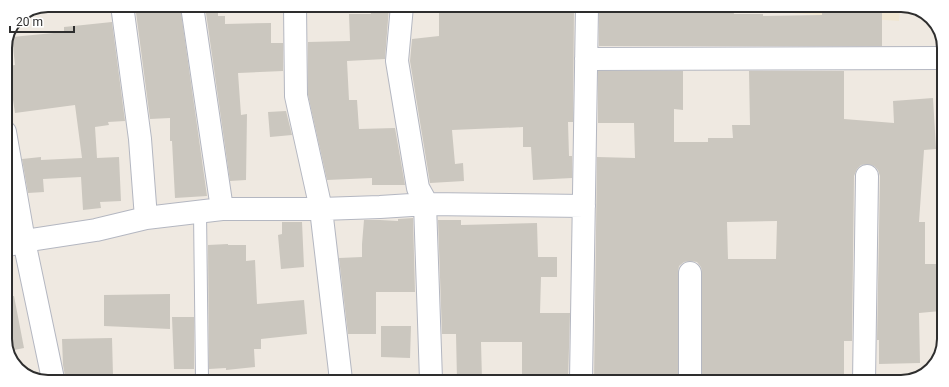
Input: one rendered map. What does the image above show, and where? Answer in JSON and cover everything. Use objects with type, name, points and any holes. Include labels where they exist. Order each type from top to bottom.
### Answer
[{"type":"street","points":[[123,12],[140,139],[146,218]]},
{"type":"street","points":[[193,12],[222,209]]},
{"type":"street","points":[[295,12],[296,96],[320,209],[340,375]]},
{"type":"street","points":[[401,12],[397,61],[418,188],[426,204],[430,375]]},
{"type":"street","points":[[581,375],[587,12]]},
{"type":"street","points":[[586,59],[937,58]]},
{"type":"street","points":[[864,375],[867,176]]},
{"type":"street","points":[[15,243],[96,230],[146,218],[222,209],[320,209],[426,204],[584,206]]},
{"type":"street","points":[[12,210],[15,243],[52,375]]},
{"type":"street","points":[[690,273],[690,375]]},
{"type":"lane","points":[[200,212],[202,375]]},
{"type":"shaded area","points":[[778,12],[900,12],[899,21]]},
{"type":"building","points":[[136,12],[181,12],[207,196],[175,198],[172,141],[170,141],[170,118],[150,119]]},
{"type":"building","points":[[206,12],[218,12],[218,16],[225,16],[225,24],[271,23],[271,43],[283,43],[283,71],[238,73],[241,115],[247,114],[246,180],[230,181]]},
{"type":"building","points":[[371,12],[389,12],[385,59],[347,61],[349,100],[357,100],[359,129],[395,128],[405,185],[372,185],[372,178],[327,180],[308,95],[308,42],[350,41],[349,14],[371,14]]},
{"type":"building","points":[[439,12],[574,12],[573,122],[568,122],[569,156],[572,156],[572,178],[533,180],[531,147],[523,147],[523,127],[452,130],[455,164],[463,163],[464,181],[430,183],[410,61],[412,39],[439,36]]},
{"type":"building","points":[[599,12],[734,12],[734,14],[763,14],[763,16],[822,15],[822,12],[882,12],[882,46],[599,46]]},
{"type":"building","points":[[112,22],[125,121],[108,122],[109,125],[95,127],[97,158],[119,157],[121,201],[100,202],[101,208],[83,210],[81,177],[43,179],[44,192],[28,193],[22,159],[41,157],[41,160],[82,158],[75,105],[15,113],[12,93],[12,65],[15,65],[13,39],[14,37],[64,32],[64,27]]},
{"type":"building","points":[[598,71],[683,71],[683,110],[674,109],[674,142],[708,142],[708,138],[733,138],[732,125],[750,125],[749,71],[844,71],[844,119],[894,123],[893,101],[933,98],[936,149],[924,150],[919,222],[925,222],[925,264],[937,264],[937,311],[919,313],[920,363],[879,364],[879,340],[877,340],[880,176],[878,170],[874,166],[867,164],[861,165],[857,169],[854,176],[852,341],[844,341],[844,375],[702,375],[702,273],[701,267],[697,262],[690,261],[684,262],[679,266],[678,273],[678,375],[594,375],[597,157],[635,158],[634,123],[598,123]],"holes":[[[777,221],[776,259],[728,259],[727,222]]]},
{"type":"building","points":[[286,111],[292,135],[270,137],[268,112]]},
{"type":"building","points":[[413,218],[415,292],[376,292],[376,334],[348,334],[339,258],[362,257],[364,220],[398,221],[398,219]]},
{"type":"building","points":[[438,220],[461,220],[461,225],[537,223],[538,257],[557,257],[557,277],[541,277],[540,313],[570,313],[568,375],[522,375],[522,342],[481,342],[482,375],[457,375],[456,334],[442,334]]},
{"type":"building","points":[[282,222],[302,222],[304,267],[281,269],[278,235],[282,234]]},
{"type":"building","points":[[208,245],[246,245],[246,261],[255,260],[257,304],[304,300],[307,334],[261,339],[261,349],[254,349],[255,367],[226,370],[226,368],[209,369]]},
{"type":"building","points":[[170,294],[170,329],[104,326],[104,295]]},
{"type":"building","points":[[12,296],[14,296],[24,348],[14,350],[12,341]]},
{"type":"building","points":[[172,317],[194,317],[194,369],[174,369]]},
{"type":"building","points":[[381,326],[411,326],[410,358],[381,357]]},
{"type":"building","points":[[112,338],[113,375],[65,375],[62,339]]}]
